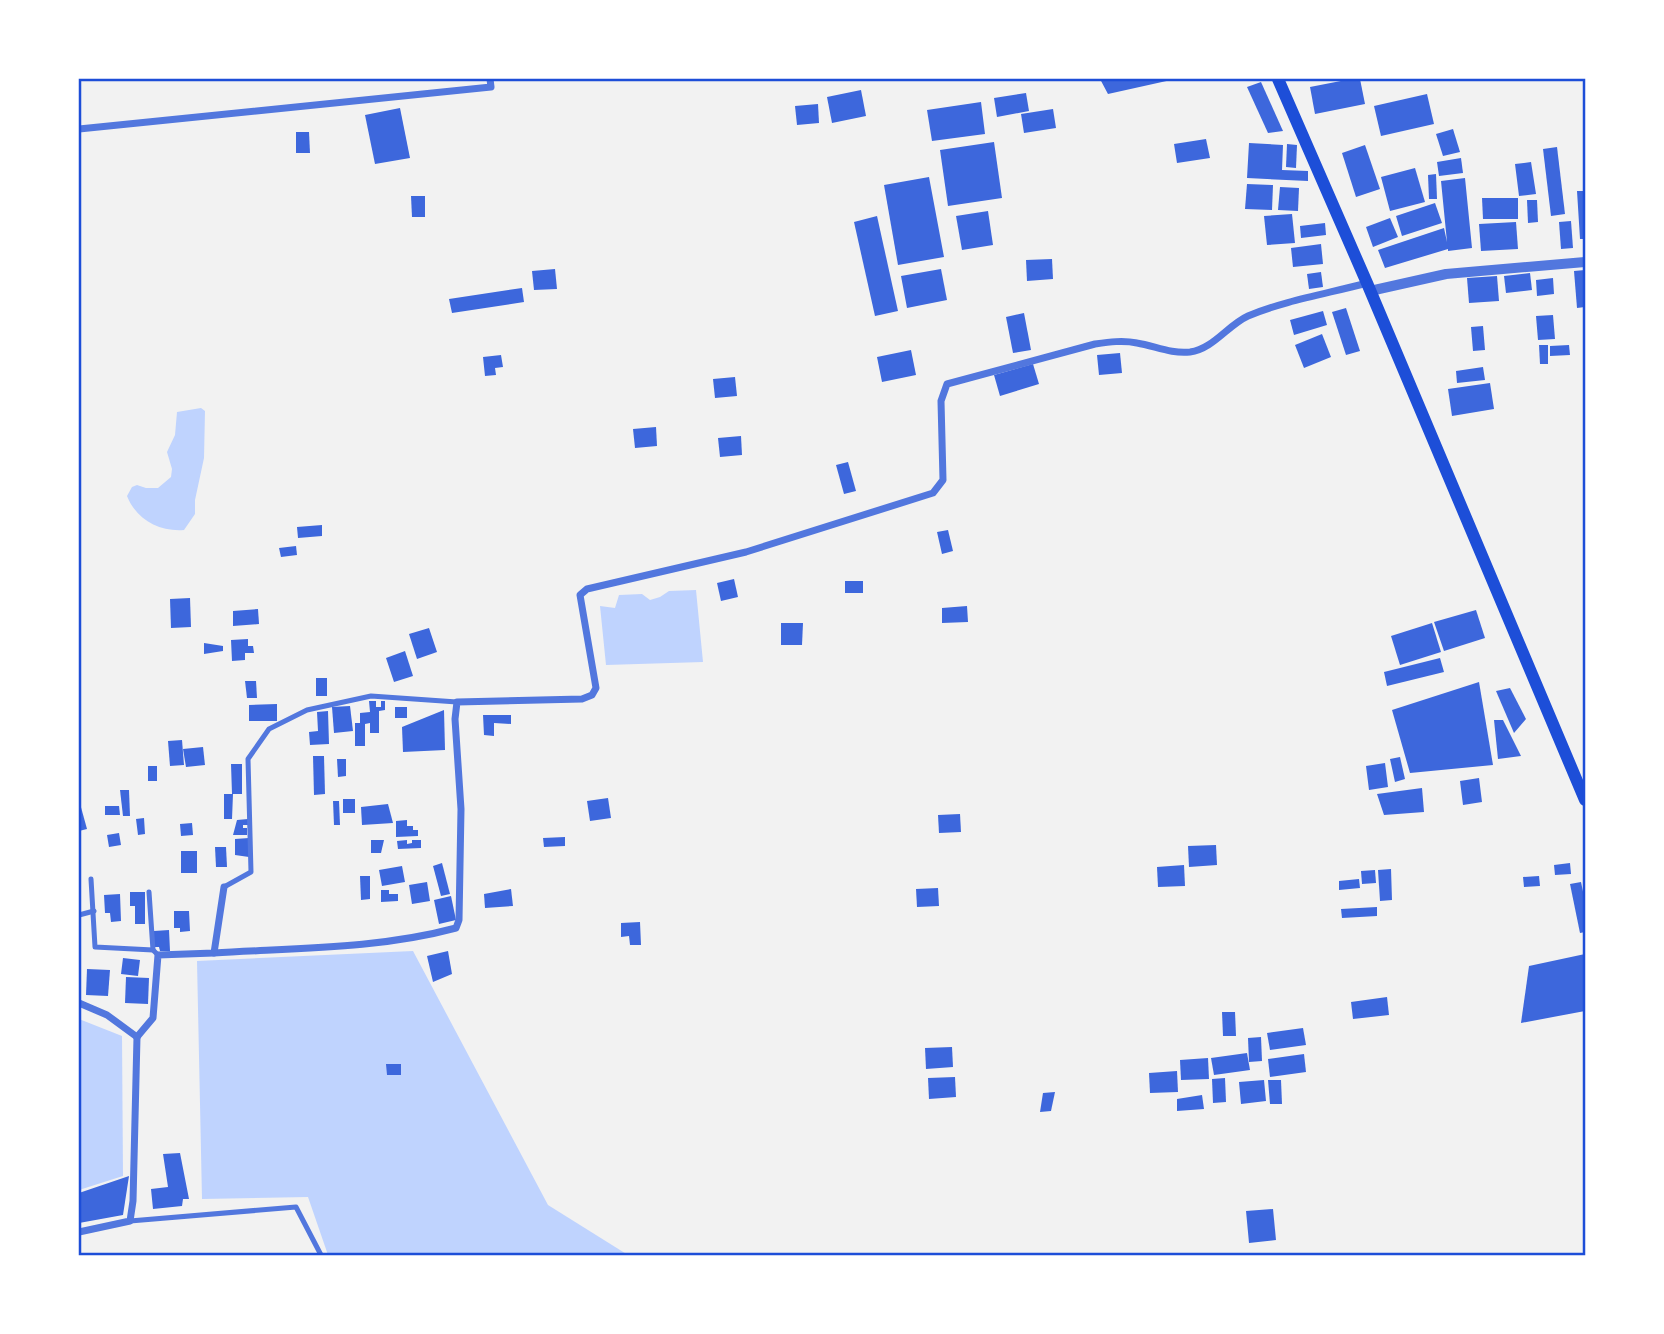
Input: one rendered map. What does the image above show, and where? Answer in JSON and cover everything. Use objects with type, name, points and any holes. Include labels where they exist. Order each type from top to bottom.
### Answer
[{"type":"main road","points":[[1278,79],[1369,287],[1585,800]]},
{"type":"street","points":[[79,129],[490,83]]},
{"type":"street","points":[[215,953],[224,887],[251,872],[248,759],[270,729],[307,710],[371,696],[457,702],[582,699],[592,695],[596,688],[580,595],[587,589],[746,552],[933,493],[943,480],[941,401],[947,384],[1095,344],[1117,341],[1138,343],[1171,352],[1198,350],[1232,324],[1250,315],[1369,287],[1446,274],[1585,262]]},
{"type":"street","points":[[91,879],[95,947],[215,953],[370,944],[430,935],[456,928],[459,920],[461,809],[455,719],[457,702]]},
{"type":"street","points":[[130,1221],[133,1201],[137,1037],[153,1018],[155,952],[149,892]]},
{"type":"street","points":[[79,915],[94,911]]},
{"type":"street","points":[[79,1003],[107,1015],[137,1037]]},
{"type":"street","points":[[79,1232],[130,1221],[296,1208],[321,1255]]},
{"type":"water","points":[[201,408],[205,411],[204,458],[195,500],[195,514],[184,530],[166,529],[142,517],[127,496],[132,487],[137,485],[158,488],[171,477],[172,469],[167,452],[175,435],[177,412]]},
{"type":"water","points":[[696,590],[703,662],[606,665],[600,606],[615,608],[619,595],[642,594],[650,600],[669,591]]},
{"type":"water","points":[[413,951],[548,1205],[628,1255],[328,1255],[308,1197],[202,1199],[197,961]]},
{"type":"water","points":[[79,1019],[122,1036],[123,1176],[79,1190]]},
{"type":"building","points":[[1100,79],[1170,79],[1171,80],[1108,94]]},
{"type":"building","points":[[1360,79],[1365,104],[1315,114],[1310,87]]},
{"type":"building","points":[[1261,82],[1283,131],[1268,133],[1247,87]]},
{"type":"building","points":[[861,90],[866,116],[832,123],[827,97]]},
{"type":"building","points":[[1026,93],[1029,111],[997,117],[994,98]]},
{"type":"building","points":[[1427,94],[1434,124],[1381,136],[1374,106]]},
{"type":"building","points":[[981,102],[985,134],[932,141],[927,110]]},
{"type":"building","points":[[818,104],[819,123],[797,125],[795,106]]},
{"type":"building","points":[[400,108],[410,158],[375,164],[365,115]]},
{"type":"building","points":[[1053,109],[1056,128],[1024,133],[1021,114]]},
{"type":"building","points":[[1453,129],[1460,152],[1443,156],[1436,134]]},
{"type":"building","points":[[296,132],[309,132],[310,153],[296,153]]},
{"type":"building","points":[[1206,139],[1210,158],[1177,163],[1174,144]]},
{"type":"building","points":[[994,142],[1002,198],[948,206],[940,150]]},
{"type":"building","points":[[1249,143],[1283,145],[1282,170],[1308,171],[1308,181],[1247,178]]},
{"type":"building","points":[[1287,144],[1297,145],[1296,168],[1286,167]]},
{"type":"building","points":[[1365,145],[1380,189],[1356,197],[1342,153]]},
{"type":"building","points":[[1557,147],[1565,214],[1551,216],[1543,149]]},
{"type":"building","points":[[1461,158],[1463,173],[1439,176],[1437,162]]},
{"type":"building","points":[[1531,162],[1536,194],[1519,196],[1515,164]]},
{"type":"building","points":[[1415,168],[1425,202],[1390,211],[1381,177]]},
{"type":"building","points":[[1436,174],[1437,199],[1429,199],[1428,175]]},
{"type":"building","points":[[929,177],[944,257],[898,265],[884,185]]},
{"type":"building","points":[[1465,178],[1472,248],[1448,249],[1385,268],[1378,250],[1444,228],[1447,242],[1441,181]]},
{"type":"building","points":[[1247,184],[1273,185],[1272,210],[1245,209]]},
{"type":"building","points":[[1280,187],[1299,188],[1298,211],[1278,210]]},
{"type":"building","points":[[1577,191],[1585,191],[1585,239],[1580,239]]},
{"type":"building","points":[[411,196],[425,196],[425,217],[412,217]]},
{"type":"building","points":[[1482,198],[1518,198],[1518,219],[1483,219]]},
{"type":"building","points":[[1527,200],[1537,200],[1538,222],[1528,223]]},
{"type":"building","points":[[1435,203],[1442,223],[1402,236],[1396,216]]},
{"type":"building","points":[[988,211],[993,245],[962,250],[956,216]]},
{"type":"building","points":[[1292,214],[1295,243],[1267,245],[1264,216]]},
{"type":"building","points":[[877,216],[898,311],[875,316],[854,222]]},
{"type":"building","points":[[1390,218],[1398,237],[1373,247],[1366,227]]},
{"type":"building","points":[[1571,221],[1573,248],[1561,249],[1559,222]]},
{"type":"building","points":[[1516,222],[1518,249],[1481,251],[1479,224]]},
{"type":"building","points":[[1325,223],[1326,235],[1301,238],[1300,226]]},
{"type":"building","points":[[1321,244],[1323,264],[1293,267],[1291,248]]},
{"type":"building","points":[[1052,259],[1053,279],[1027,281],[1026,260]]},
{"type":"building","points":[[555,269],[557,289],[534,290],[532,271]]},
{"type":"building","points":[[941,269],[947,300],[907,308],[901,276]]},
{"type":"building","points":[[1585,270],[1585,307],[1577,308],[1574,271]]},
{"type":"building","points":[[1321,272],[1323,287],[1309,289],[1307,274]]},
{"type":"building","points":[[1530,273],[1532,290],[1506,293],[1504,276]]},
{"type":"building","points":[[1497,276],[1499,301],[1469,303],[1467,278]]},
{"type":"building","points":[[1553,278],[1554,294],[1537,296],[1536,280]]},
{"type":"building","points":[[522,288],[524,302],[452,313],[449,299]]},
{"type":"building","points":[[1346,308],[1360,351],[1346,355],[1332,312]]},
{"type":"building","points":[[1323,311],[1327,325],[1294,335],[1290,320]]},
{"type":"building","points":[[1024,313],[1031,350],[1013,353],[1006,317]]},
{"type":"building","points":[[1553,315],[1555,339],[1538,340],[1536,316]]},
{"type":"building","points":[[1483,326],[1485,350],[1473,351],[1471,327]]},
{"type":"building","points":[[1322,334],[1331,357],[1304,368],[1295,345]]},
{"type":"building","points":[[1539,345],[1548,345],[1548,364],[1540,364]]},
{"type":"building","points":[[1569,345],[1570,355],[1550,356],[1550,346]]},
{"type":"building","points":[[911,350],[916,375],[882,382],[877,357]]},
{"type":"building","points":[[1120,353],[1122,373],[1099,375],[1097,355]]},
{"type":"building","points":[[501,355],[503,367],[495,368],[496,375],[485,376],[483,357]]},
{"type":"building","points":[[1033,364],[1039,384],[1000,396],[994,375]]},
{"type":"building","points":[[1483,367],[1485,380],[1457,383],[1456,371]]},
{"type":"building","points":[[735,377],[737,396],[715,398],[713,379]]},
{"type":"building","points":[[1490,383],[1494,409],[1452,416],[1448,389]]},
{"type":"building","points":[[656,427],[657,446],[635,448],[633,429]]},
{"type":"building","points":[[741,436],[742,455],[720,457],[718,438]]},
{"type":"building","points":[[848,462],[856,491],[844,494],[836,465]]},
{"type":"building","points":[[322,525],[322,536],[298,538],[297,527]]},
{"type":"building","points":[[948,530],[953,551],[942,554],[937,532]]},
{"type":"building","points":[[296,546],[297,555],[281,557],[279,548]]},
{"type":"building","points":[[734,579],[738,597],[721,601],[717,583]]},
{"type":"building","points":[[845,581],[863,581],[863,593],[845,593]]},
{"type":"building","points":[[190,598],[191,627],[171,628],[170,599]]},
{"type":"building","points":[[967,606],[968,622],[942,623],[942,608]]},
{"type":"building","points":[[258,609],[259,624],[233,626],[233,611]]},
{"type":"building","points":[[1476,610],[1485,638],[1444,651],[1434,622]]},
{"type":"building","points":[[781,623],[803,623],[802,645],[781,645]]},
{"type":"building","points":[[1432,623],[1441,652],[1400,665],[1391,636]]},
{"type":"building","points":[[429,628],[437,652],[417,659],[409,634]]},
{"type":"building","points":[[248,639],[248,646],[253,646],[254,653],[245,653],[245,660],[232,661],[231,640]]},
{"type":"building","points":[[204,643],[223,646],[223,651],[204,654]]},
{"type":"building","points":[[405,651],[413,676],[394,682],[386,658]]},
{"type":"building","points":[[1440,658],[1444,672],[1387,686],[1384,672]]},
{"type":"building","points":[[316,678],[327,678],[327,696],[316,696]]},
{"type":"building","points":[[245,681],[256,681],[257,698],[247,698]]},
{"type":"building","points":[[1479,682],[1493,765],[1410,773],[1392,710]]},
{"type":"building","points":[[1510,688],[1526,719],[1514,733],[1496,691]]},
{"type":"building","points":[[369,701],[376,701],[376,707],[381,707],[381,701],[385,701],[385,710],[379,711],[379,733],[370,733],[370,723],[365,724],[365,746],[355,746],[355,723],[360,723],[360,713],[370,712]]},
{"type":"building","points":[[277,704],[277,721],[249,721],[249,705]]},
{"type":"building","points":[[350,706],[353,731],[334,733],[332,707]]},
{"type":"building","points":[[395,707],[407,707],[407,718],[395,718]]},
{"type":"building","points":[[444,710],[445,750],[403,752],[402,727]]},
{"type":"building","points":[[328,711],[329,744],[310,745],[309,732],[318,731],[317,712]]},
{"type":"building","points":[[483,715],[511,715],[511,724],[494,723],[494,736],[484,735]]},
{"type":"building","points":[[1494,720],[1503,720],[1521,756],[1498,759]]},
{"type":"building","points":[[182,740],[184,765],[170,766],[168,741]]},
{"type":"building","points":[[203,747],[205,765],[186,767],[183,749]]},
{"type":"building","points":[[313,756],[324,756],[325,794],[314,795]]},
{"type":"building","points":[[1400,757],[1405,779],[1395,782],[1390,759]]},
{"type":"building","points":[[337,759],[346,759],[346,776],[338,777]]},
{"type":"building","points":[[1385,763],[1388,787],[1369,790],[1366,766]]},
{"type":"building","points":[[231,764],[242,764],[242,794],[233,794],[232,819],[224,819],[224,794],[232,794]]},
{"type":"building","points":[[148,766],[157,766],[157,781],[148,781]]},
{"type":"building","points":[[1479,778],[1482,802],[1463,805],[1460,781]]},
{"type":"building","points":[[1422,788],[1424,812],[1384,815],[1377,794]]},
{"type":"building","points":[[120,790],[129,790],[130,816],[123,816]]},
{"type":"building","points":[[608,798],[611,818],[590,821],[587,801]]},
{"type":"building","points":[[343,799],[355,799],[355,813],[343,813]]},
{"type":"building","points":[[79,800],[87,829],[79,831]]},
{"type":"building","points":[[333,801],[339,801],[340,825],[334,825]]},
{"type":"building","points":[[388,804],[393,823],[362,825],[361,807]]},
{"type":"building","points":[[105,806],[119,806],[120,815],[105,815]]},
{"type":"building","points":[[960,814],[961,832],[939,833],[938,815]]},
{"type":"building","points":[[144,818],[145,834],[138,835],[136,819]]},
{"type":"building","points":[[248,819],[248,825],[243,825],[243,828],[247,828],[247,835],[233,835],[237,820]]},
{"type":"building","points":[[407,820],[407,826],[418,830],[418,836],[396,837],[396,821]]},
{"type":"building","points":[[192,823],[193,835],[181,836],[180,824]]},
{"type":"building","points":[[119,833],[121,845],[109,847],[107,835]]},
{"type":"building","points":[[565,837],[565,846],[544,847],[543,838]]},
{"type":"building","points":[[249,838],[249,857],[235,855],[235,839]]},
{"type":"building","points":[[371,840],[384,840],[381,853],[371,853]]},
{"type":"building","points":[[407,840],[407,844],[412,843],[412,840],[421,840],[421,848],[398,849],[397,841]]},
{"type":"building","points":[[1216,845],[1217,865],[1189,867],[1188,846]]},
{"type":"building","points":[[215,847],[226,847],[227,867],[216,867]]},
{"type":"building","points":[[181,851],[197,851],[197,873],[181,873]]},
{"type":"building","points":[[442,863],[450,894],[441,896],[433,866]]},
{"type":"building","points":[[1570,863],[1571,874],[1555,875],[1554,865]]},
{"type":"building","points":[[1184,865],[1185,886],[1158,887],[1157,867]]},
{"type":"building","points":[[402,866],[405,882],[382,886],[379,870]]},
{"type":"building","points":[[1391,869],[1392,900],[1380,901],[1378,870]]},
{"type":"building","points":[[1375,870],[1376,883],[1362,884],[1361,871]]},
{"type":"building","points":[[360,876],[370,876],[370,899],[361,900]]},
{"type":"building","points":[[1539,876],[1540,886],[1524,887],[1523,877]]},
{"type":"building","points":[[1359,879],[1360,888],[1339,890],[1339,881]]},
{"type":"building","points":[[427,882],[430,901],[412,904],[409,885]]},
{"type":"building","points":[[1581,882],[1585,901],[1585,932],[1580,933],[1570,884]]},
{"type":"building","points":[[938,888],[939,906],[917,907],[916,889]]},
{"type":"building","points":[[511,889],[513,906],[485,908],[484,894]]},
{"type":"building","points":[[381,890],[398,894],[398,901],[381,902]]},
{"type":"building","points":[[130,892],[145,892],[145,924],[135,924],[135,906],[130,906]]},
{"type":"building","points":[[120,894],[121,921],[111,922],[110,913],[105,913],[104,895]]},
{"type":"building","points":[[451,896],[456,920],[439,924],[434,900]]},
{"type":"building","points":[[1377,907],[1377,916],[1342,918],[1341,909]]},
{"type":"building","points":[[174,911],[189,911],[190,931],[180,932],[180,928],[174,928]]},
{"type":"building","points":[[640,922],[641,945],[630,945],[629,936],[621,937],[621,923]]},
{"type":"building","points":[[169,930],[170,951],[160,951],[159,947],[154,947],[154,931]]},
{"type":"building","points":[[448,951],[452,974],[433,982],[427,956]]},
{"type":"building","points":[[1585,954],[1585,1011],[1521,1023],[1529,966]]},
{"type":"building","points":[[123,958],[140,960],[138,976],[121,974]]},
{"type":"building","points":[[87,969],[110,970],[108,996],[86,995]]},
{"type":"building","points":[[126,977],[149,978],[148,1004],[125,1003]]},
{"type":"building","points":[[1387,997],[1389,1015],[1353,1019],[1351,1002]]},
{"type":"building","points":[[1222,1012],[1235,1012],[1236,1036],[1223,1036]]},
{"type":"building","points":[[1303,1028],[1306,1045],[1270,1050],[1267,1033]]},
{"type":"building","points":[[1261,1037],[1262,1061],[1249,1062],[1248,1038]]},
{"type":"building","points":[[952,1047],[953,1067],[926,1069],[925,1048]]},
{"type":"building","points":[[1247,1053],[1250,1070],[1214,1075],[1211,1058]]},
{"type":"building","points":[[1304,1054],[1306,1072],[1270,1077],[1268,1059]]},
{"type":"building","points":[[1208,1058],[1209,1079],[1181,1080],[1180,1060]]},
{"type":"building","points":[[386,1064],[401,1064],[401,1075],[387,1075]]},
{"type":"building","points":[[1177,1071],[1178,1092],[1150,1093],[1149,1073]]},
{"type":"building","points":[[955,1077],[956,1097],[929,1099],[928,1078]]},
{"type":"building","points":[[1225,1078],[1226,1102],[1213,1103],[1212,1079]]},
{"type":"building","points":[[1264,1080],[1266,1101],[1241,1104],[1239,1082]]},
{"type":"building","points":[[1268,1080],[1281,1080],[1282,1104],[1270,1104]]},
{"type":"building","points":[[1055,1092],[1051,1111],[1040,1112],[1043,1093]]},
{"type":"building","points":[[1202,1095],[1204,1109],[1177,1111],[1177,1099]]},
{"type":"building","points":[[180,1153],[189,1199],[183,1199],[182,1206],[153,1209],[151,1189],[168,1187],[163,1154]]},
{"type":"building","points":[[129,1176],[123,1215],[79,1223],[79,1193]]},
{"type":"building","points":[[1273,1209],[1276,1240],[1249,1243],[1246,1211]]}]
